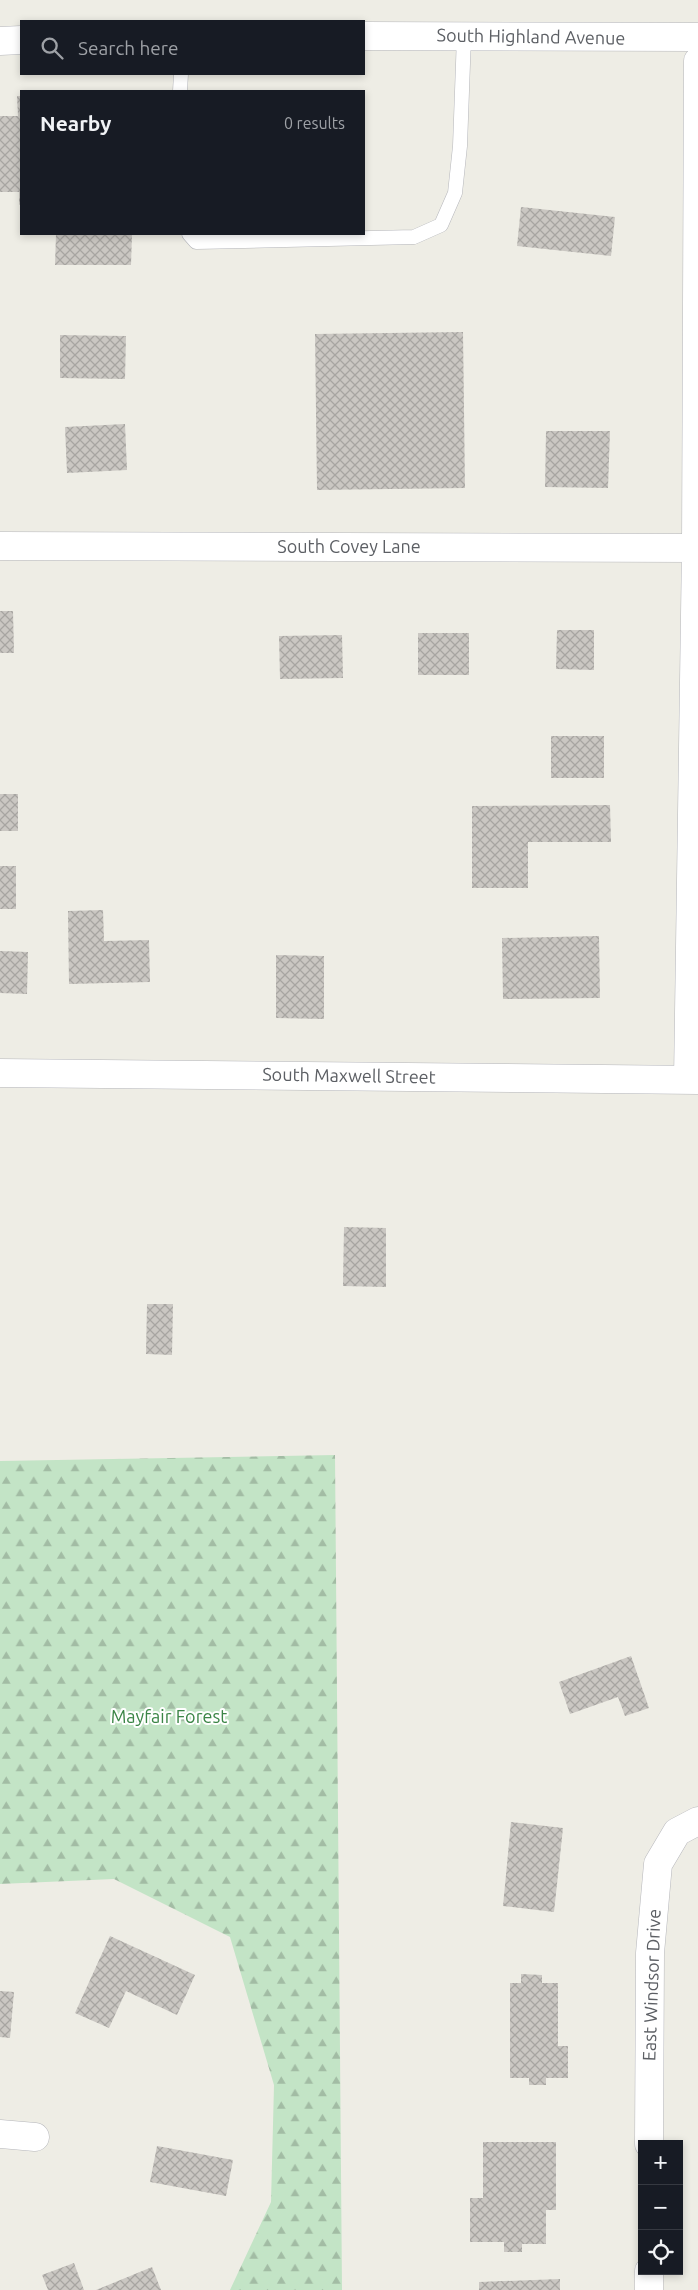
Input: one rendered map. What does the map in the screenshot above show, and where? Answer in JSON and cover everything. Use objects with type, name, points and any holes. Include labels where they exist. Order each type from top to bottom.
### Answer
[{"type":"street","name":"South Highland Avenue","points":[[365,36],[698,37]]},
{"type":"street","points":[[0,41],[20,40]]},
{"type":"street","points":[[693,1080],[698,61]]},
{"type":"street","name":"South Covey Lane","points":[[0,546],[697,548]]},
{"type":"street","name":"South Maxwell Street","points":[[0,1072],[693,1080]]},
{"type":"street","name":"East Windsor Drive","points":[[649,2140],[650,1954],[658,1864],[687,1826]]},
{"type":"street","points":[[0,2134],[34,2137]]},
{"type":"street","points":[[649,2275],[649,2290]]},
{"type":"lane","points":[[190,235],[196,242],[414,237],[441,225],[455,193],[460,146],[464,36]]},
{"type":"lane","points":[[180,90],[181,75]]},
{"type":"green space","name":"Mayfair Forest","points":[[335,1455],[342,2290],[230,2290],[271,2202],[274,2085],[230,1937],[114,1879],[0,1884],[0,1461]]},
{"type":"building","points":[[17,96],[20,96],[19,205],[19,192],[0,192],[0,116],[18,116]]},
{"type":"building","points":[[521,207],[615,217],[611,256],[517,246]]},
{"type":"building","points":[[56,235],[132,235],[131,265],[55,265]]},
{"type":"building","points":[[463,332],[465,488],[317,490],[315,334]]},
{"type":"building","points":[[60,335],[126,336],[125,379],[60,378]]},
{"type":"building","points":[[125,424],[127,470],[67,473],[65,427]]},
{"type":"building","points":[[546,431],[610,431],[608,488],[545,487]]},
{"type":"building","points":[[0,611],[13,611],[14,653],[0,653]]},
{"type":"building","points":[[557,630],[594,630],[594,670],[556,669]]},
{"type":"building","points":[[418,633],[469,633],[469,675],[418,675]]},
{"type":"building","points":[[342,635],[343,678],[280,679],[279,636]]},
{"type":"building","points":[[551,736],[604,736],[604,778],[551,778]]},
{"type":"building","points":[[0,794],[18,794],[18,831],[0,831]]},
{"type":"building","points":[[610,805],[611,842],[528,842],[528,888],[472,888],[472,806]]},
{"type":"building","points":[[0,866],[16,866],[16,909],[0,909]]},
{"type":"building","points":[[103,910],[104,941],[149,940],[150,982],[69,984],[68,911]]},
{"type":"building","points":[[599,936],[600,998],[503,999],[502,938]]},
{"type":"building","points":[[0,951],[28,952],[27,994],[0,993]]},
{"type":"building","points":[[276,955],[324,956],[324,1019],[276,1018]]},
{"type":"building","points":[[344,1227],[386,1228],[386,1287],[343,1286]]},
{"type":"building","points":[[147,1304],[173,1304],[172,1355],[146,1354]]},
{"type":"building","points":[[631,1656],[649,1708],[625,1716],[618,1697],[570,1714],[559,1682]]},
{"type":"building","points":[[511,1822],[563,1828],[554,1912],[503,1906]]},
{"type":"building","points":[[110,1936],[195,1975],[177,2015],[126,1991],[109,2028],[75,2013]]},
{"type":"building","points":[[521,1974],[542,1975],[542,1983],[558,1983],[558,2046],[568,2046],[568,2078],[546,2078],[546,2085],[529,2085],[529,2078],[510,2078],[510,1983],[521,1983]]},
{"type":"building","points":[[0,1991],[14,1992],[10,2038],[0,2037]]},
{"type":"building","points":[[483,2142],[556,2142],[556,2210],[546,2210],[546,2244],[522,2244],[522,2252],[504,2252],[504,2242],[470,2242],[470,2198],[483,2198]]},
{"type":"building","points":[[157,2146],[233,2160],[226,2196],[150,2182]]},
{"type":"building","points":[[74,2263],[84,2290],[48,2290],[42,2275]]},
{"type":"building","points":[[152,2267],[161,2290],[96,2290]]},
{"type":"building","points":[[560,2279],[560,2290],[479,2290],[479,2282]]}]
